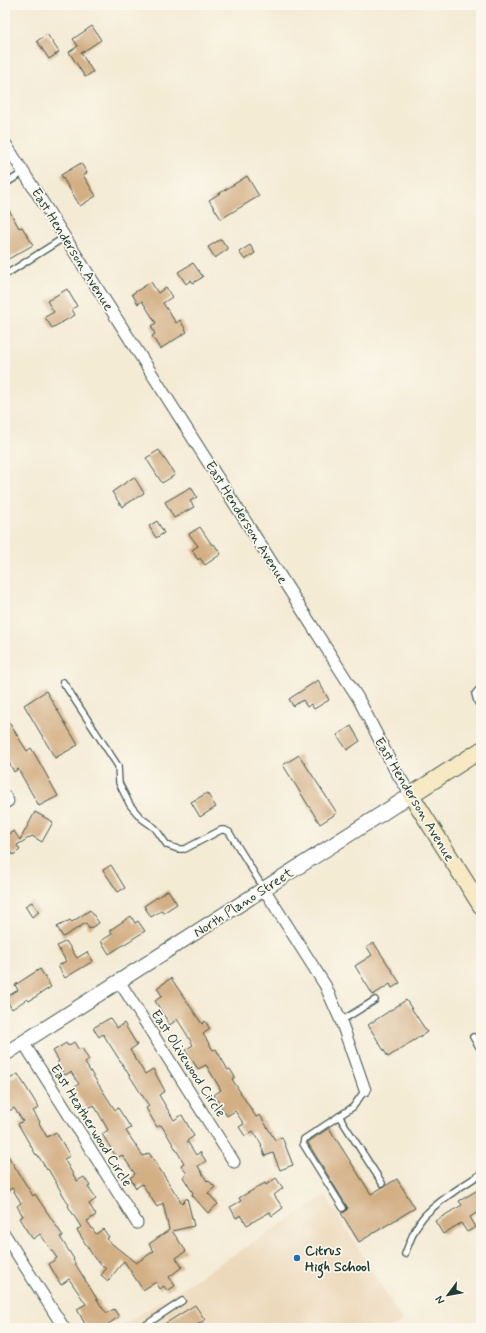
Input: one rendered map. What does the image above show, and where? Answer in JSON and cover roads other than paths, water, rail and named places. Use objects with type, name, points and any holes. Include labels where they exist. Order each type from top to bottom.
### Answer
[{"type":"main road","name":"North Plano Street","points":[[410,795],[481,750]]},
{"type":"main road","name":"East Henderson Avenue","points":[[410,795],[481,906]]},
{"type":"street","name":"East Henderson Avenue","points":[[5,143],[358,698],[395,770],[410,795]]},
{"type":"street","name":"North Plano Street","points":[[5,1054],[410,795]]},
{"type":"street","points":[[264,889],[325,986],[341,1021],[365,1090]]},
{"type":"street","name":"East Olivewood Circle","points":[[119,981],[234,1162]]},
{"type":"street","name":"East Heatherwood Circle","points":[[22,1042],[137,1224]]},
{"type":"street","points":[[5,1235],[64,1328]]},
{"type":"lane","points":[[5,184],[24,172]]},
{"type":"lane","points":[[5,275],[65,237]]},
{"type":"lane","points":[[63,682],[118,766],[119,783],[130,805],[141,818],[155,828],[168,845],[178,849],[185,849],[221,830],[226,830],[229,832],[264,889]]},
{"type":"lane","points":[[481,687],[476,694],[477,701],[481,708]]},
{"type":"lane","points":[[341,1021],[375,1000]]},
{"type":"lane","points":[[473,1037],[481,1050]]},
{"type":"lane","points":[[343,1208],[303,1144],[304,1139],[309,1135],[353,1107],[365,1090]]},
{"type":"lane","points":[[340,1116],[382,1183]]},
{"type":"lane","points":[[404,1254],[412,1235],[425,1216],[457,1189],[481,1174]]},
{"type":"lane","points":[[141,1328],[182,1302]]},
{"type":"place","name":"Citrus High School","points":[[297,1258]]}]
